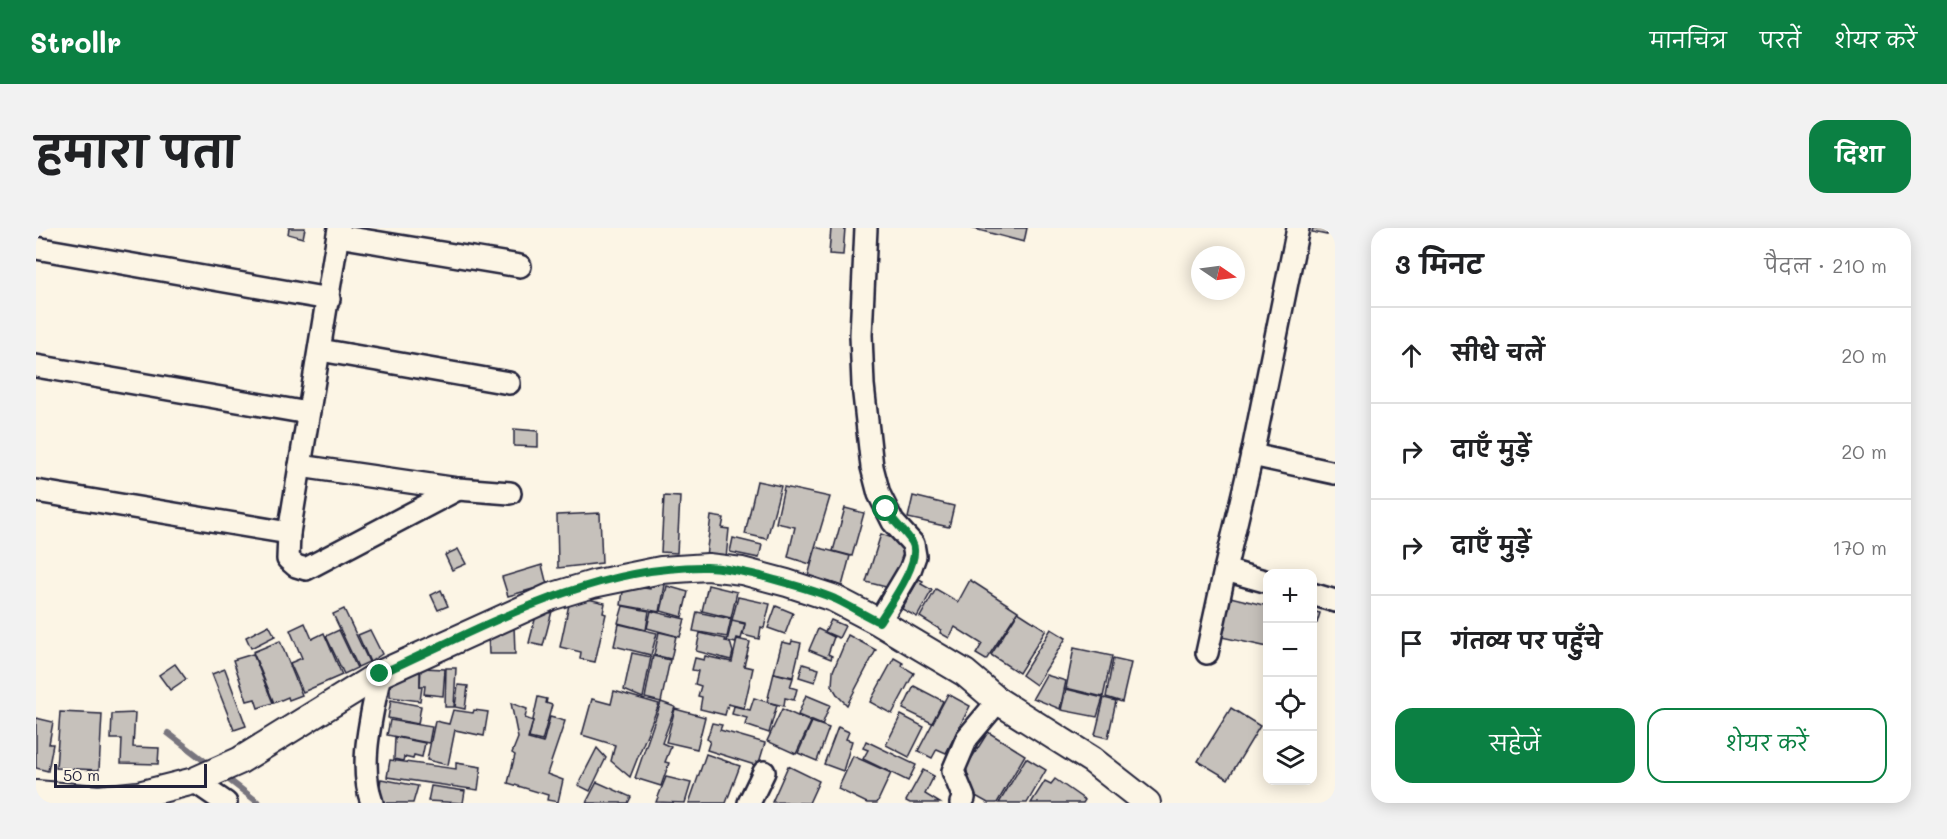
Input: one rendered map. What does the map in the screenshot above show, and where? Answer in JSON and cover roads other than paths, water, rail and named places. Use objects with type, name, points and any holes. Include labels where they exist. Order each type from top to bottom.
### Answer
[{"type":"street","points":[[866,228],[861,335],[863,385],[872,467],[879,494],[893,522],[914,544],[915,556],[910,570],[879,622]]},
{"type":"street","points":[[1208,653],[1252,455],[1298,228]]},
{"type":"street","points":[[458,489],[306,569],[296,566],[288,559],[289,533],[339,232],[520,266]]},
{"type":"street","points":[[36,248],[329,299]]},
{"type":"street","points":[[320,350],[509,382]]},
{"type":"street","points":[[36,366],[308,412]]},
{"type":"street","points":[[1252,455],[1335,472]]},
{"type":"street","points":[[300,466],[458,489],[510,493]]},
{"type":"street","points":[[36,491],[289,533]]},
{"type":"street","points":[[36,794],[99,799],[138,795],[202,778],[239,761],[380,674],[550,597],[593,584],[661,570],[708,567],[742,571],[787,583],[833,598],[879,622],[965,673],[998,701],[1092,760],[1147,803]]},
{"type":"street","points":[[1225,570],[1263,581]]},
{"type":"street","points":[[1317,596],[1335,601]]},
{"type":"street","points":[[372,803],[367,789],[367,741],[380,674]]},
{"type":"street","points":[[961,803],[964,798],[953,771],[967,738],[998,701]]},
{"type":"street","points":[[750,803],[764,772]]},
{"type":"street","points":[[202,778],[226,803]]},
{"type":"waterway","points":[[168,733],[211,766]]},
{"type":"waterway","points":[[224,776],[259,803]]}]
